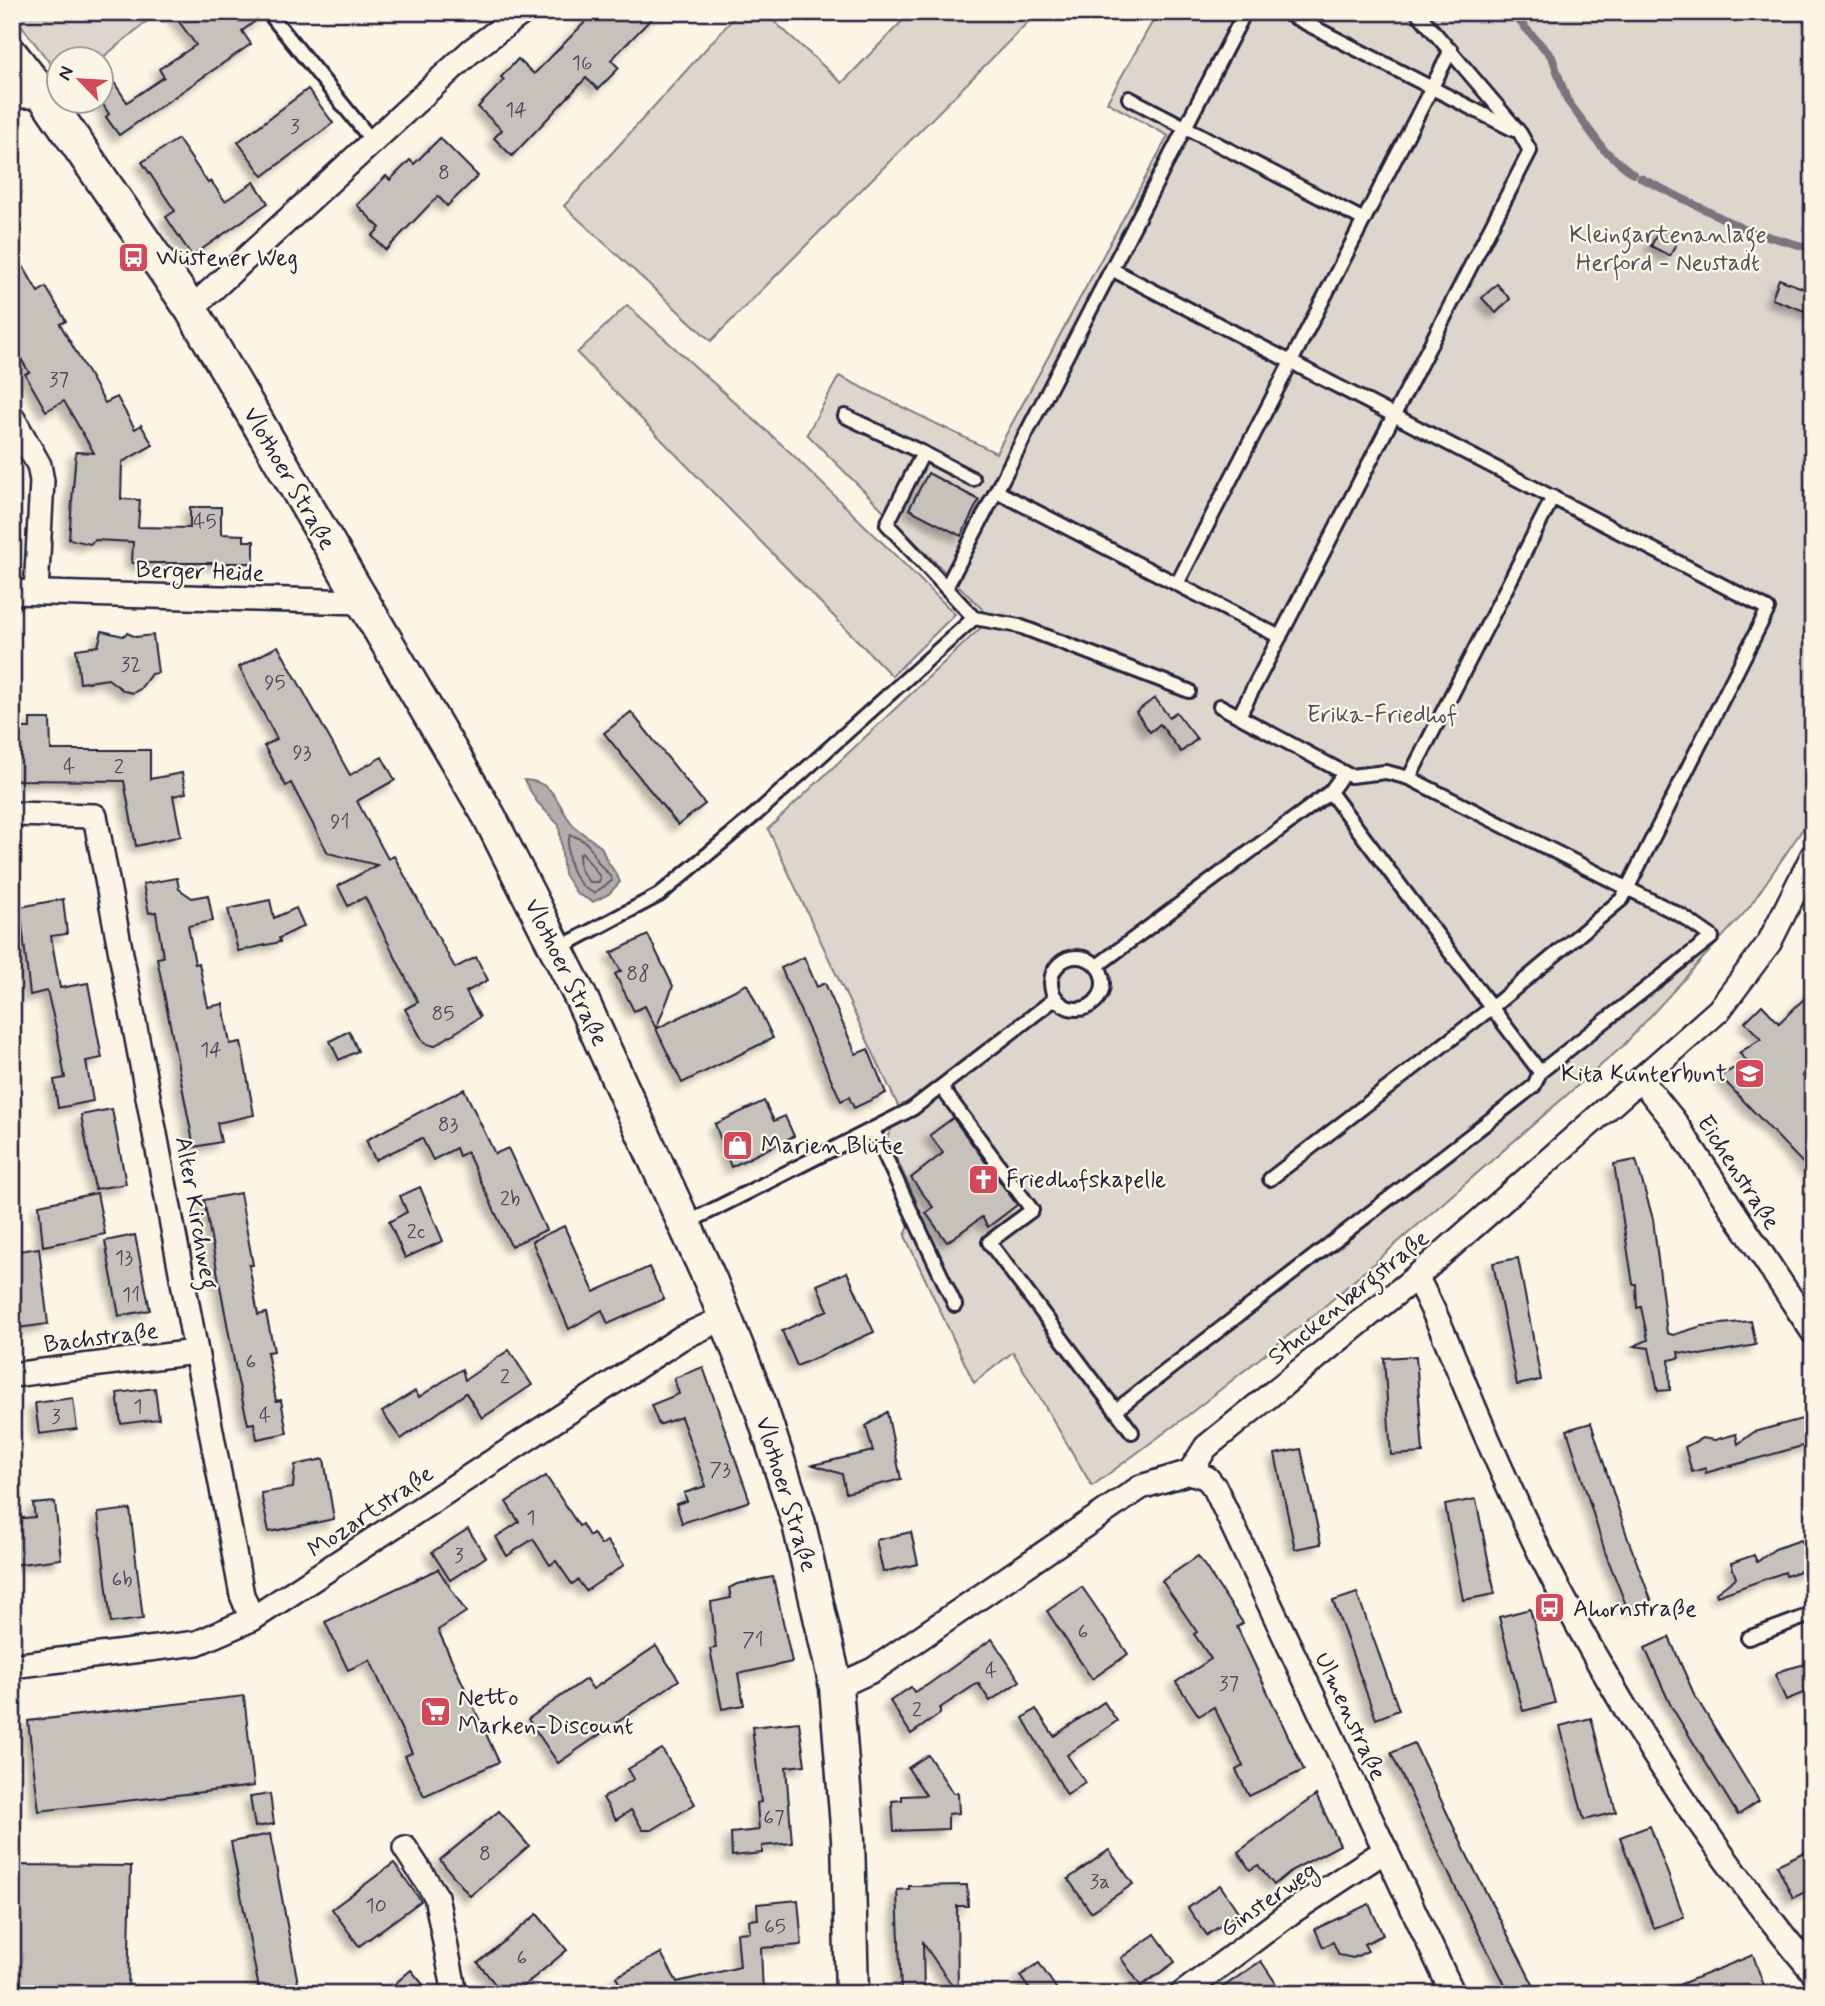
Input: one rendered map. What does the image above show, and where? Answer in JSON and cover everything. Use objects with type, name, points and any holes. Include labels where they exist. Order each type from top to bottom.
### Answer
[{"type":"street","points":[[191,309],[471,51],[523,12]]},
{"type":"street","name":"Vlothoer Straße","points":[[12,55],[44,96],[191,309],[489,816],[557,949],[726,1317],[759,1402],[799,1524],[836,1687],[848,1839],[852,1994]]},
{"type":"street","points":[[12,96],[44,96]]},
{"type":"street","points":[[12,417],[18,440],[39,465],[42,481],[36,592]]},
{"type":"street","name":"Berger Heide","points":[[12,592],[362,602]]},
{"type":"street","name":"Alter Kirchweg","points":[[12,814],[95,816],[242,1595],[252,1619]]},
{"type":"street","name":"Stuckenbergstraße","points":[[1190,1472],[1206,1447],[1416,1277],[1718,1010],[1769,943],[1813,855]]},
{"type":"street","name":"Eichenstraße","points":[[1641,1080],[1674,1121],[1813,1332]]},
{"type":"street","points":[[1416,1277],[1433,1307],[1542,1557],[1620,1699],[1707,1834],[1762,1911],[1813,1972]]},
{"type":"street","name":"Mozartstraße","points":[[12,1667],[197,1643],[252,1619],[681,1338],[726,1317]]},
{"type":"street","name":"Bachstraße","points":[[12,1375],[195,1352]]},
{"type":"street","points":[[836,1687],[873,1671],[1142,1487],[1190,1472]]},
{"type":"street","name":"Ulmenstraße","points":[[1190,1472],[1207,1478],[1215,1488],[1453,1994]]},
{"type":"street","points":[[405,1848],[436,1896],[455,1994]]},
{"type":"street","name":"Ginsterweg","points":[[1182,1994],[1290,1913],[1386,1850]]},
{"type":"lane","points":[[268,12],[373,142]]},
{"type":"lane","points":[[946,588],[1245,12]]},
{"type":"lane","points":[[1284,12],[1520,133]]},
{"type":"lane","points":[[1239,716],[1530,151],[1520,133],[1417,12]]},
{"type":"lane","points":[[1177,584],[1451,50]]},
{"type":"lane","points":[[1129,98],[1364,220]]},
{"type":"lane","points":[[1113,270],[1768,609],[1622,899],[1490,1009],[1270,1179]]},
{"type":"lane","points":[[845,416],[973,479]]},
{"type":"lane","points":[[923,453],[887,524],[974,618],[1019,626],[1189,691]]},
{"type":"lane","points":[[998,492],[1280,637]]},
{"type":"lane","points":[[1409,778],[1553,497]]},
{"type":"lane","points":[[557,949],[659,895],[756,814],[974,618]]},
{"type":"lane","points":[[1116,1410],[1534,1086],[1540,1072],[1712,937],[1682,916],[1409,778],[1386,772],[1350,776],[1220,706]]},
{"type":"lane","points":[[1097,966],[1330,792],[1344,773]]},
{"type":"lane","points":[[1330,792],[1490,1009],[1540,1072]]},
{"type":"lane","points":[[1074,957],[1087,958],[1097,966],[1102,978],[1101,992],[1093,1003],[1080,1008],[1066,1007],[1056,998],[1051,985],[1053,971],[1063,961],[1074,957]]},
{"type":"lane","points":[[685,1224],[912,1109],[1056,998]]},
{"type":"lane","points":[[941,1087],[1032,1210],[989,1242],[1132,1432]]},
{"type":"lane","points":[[873,1130],[955,1305]]},
{"type":"lane","points":[[1748,1638],[1813,1614]]},
{"type":"green space","points":[[158,12],[116,47],[46,46],[46,58],[12,13]]},
{"type":"green space","points":[[739,12],[764,12],[842,83],[911,12],[1038,12],[711,341],[564,206]]},
{"type":"green space","name":"Erika-Friedhof","points":[[1158,12],[1813,12],[1813,814],[1748,909],[1623,1046],[1318,1312],[1187,1416],[1092,1486],[1013,1352],[974,1383],[905,1236],[917,1203],[887,1138],[900,1110],[768,829],[991,618],[807,434],[839,376],[996,453],[1168,136],[1107,102]]},
{"type":"green space","points":[[627,305],[791,453],[955,614],[892,676],[577,353]]},
{"type":"water","points":[[524,780],[544,785],[556,797],[575,827],[602,848],[620,882],[609,894],[593,902],[577,894],[564,874],[559,825],[537,802]]},
{"type":"building","points":[[172,12],[259,12],[261,17],[242,31],[251,44],[119,135],[106,117],[116,116],[116,85],[127,102],[164,77],[159,69],[196,45]]},
{"type":"building","points":[[595,12],[658,12],[611,60],[619,68],[598,89],[586,78],[512,156],[494,138],[502,130],[478,107],[504,80],[501,77],[518,59],[534,74]]},
{"type":"building","points":[[308,89],[333,123],[263,176],[238,142]]},
{"type":"building","points":[[440,138],[478,176],[447,206],[438,196],[386,250],[372,236],[380,228],[357,205],[386,176],[390,180],[410,160],[414,164]]},
{"type":"building","points":[[178,139],[208,183],[211,181],[225,201],[254,182],[268,203],[192,256],[166,217],[175,211],[142,162]]},
{"type":"building","points":[[1660,228],[1679,238],[1670,256],[1651,246]]},
{"type":"building","points":[[12,247],[38,292],[46,287],[66,321],[60,324],[105,403],[117,397],[135,429],[141,425],[153,445],[122,462],[121,499],[140,500],[138,527],[190,528],[190,507],[221,507],[221,534],[244,535],[244,541],[254,541],[254,563],[132,563],[133,542],[95,540],[90,544],[69,539],[76,452],[94,453],[64,401],[46,411],[25,374],[29,372],[12,344]]},
{"type":"building","points":[[1779,279],[1813,292],[1813,314],[1772,299]]},
{"type":"building","points":[[1497,284],[1510,299],[1496,313],[1482,298]]},
{"type":"building","points":[[928,473],[979,500],[961,536],[909,509]]},
{"type":"building","points":[[102,631],[123,636],[127,633],[136,637],[153,635],[158,673],[151,674],[140,689],[133,693],[124,691],[108,679],[80,683],[76,649],[98,646]]},
{"type":"building","points":[[278,646],[350,775],[382,757],[395,780],[357,801],[388,859],[394,856],[455,968],[476,957],[488,980],[466,992],[480,1017],[434,1046],[424,1043],[405,1009],[418,1002],[365,897],[348,906],[338,886],[377,865],[328,853],[291,783],[286,786],[264,746],[277,739],[239,667]]},
{"type":"building","points":[[1155,698],[1169,717],[1176,712],[1197,739],[1181,752],[1160,724],[1150,732],[1136,712]]},
{"type":"building","points":[[631,712],[705,804],[678,825],[604,733]]},
{"type":"building","points":[[30,719],[50,719],[51,750],[150,750],[150,779],[182,773],[186,793],[173,796],[181,836],[136,846],[124,781],[12,780],[12,748],[19,749],[19,728],[30,728]]},
{"type":"building","points":[[177,878],[179,889],[192,898],[208,895],[213,921],[188,926],[195,964],[199,963],[208,1007],[223,1004],[230,1044],[241,1042],[254,1115],[217,1123],[221,1142],[194,1147],[157,958],[163,957],[156,912],[149,913],[143,884]]},
{"type":"building","points":[[63,899],[67,934],[51,936],[60,988],[88,983],[102,1058],[86,1061],[93,1101],[58,1108],[54,1080],[65,1078],[56,1028],[47,991],[30,995],[20,907]]},
{"type":"building","points":[[270,900],[274,918],[296,908],[304,926],[279,938],[280,942],[238,951],[228,909]]},
{"type":"building","points":[[648,935],[673,986],[656,1029],[645,1006],[634,1011],[615,974],[621,971],[611,953]]},
{"type":"building","points":[[804,957],[817,987],[825,983],[856,1054],[868,1049],[886,1093],[854,1108],[849,1097],[841,1101],[781,968]]},
{"type":"building","points":[[747,984],[773,1038],[682,1083],[656,1029]]},
{"type":"building","points":[[1813,990],[1813,1067],[1803,1076],[1813,1086],[1813,1174],[1720,1076],[1747,1061],[1739,1053],[1761,1039],[1745,1022],[1762,1005],[1779,1023]]},
{"type":"building","points":[[349,1031],[358,1051],[339,1060],[330,1041]]},
{"type":"building","points":[[464,1089],[495,1154],[508,1148],[546,1230],[511,1246],[467,1152],[459,1156],[456,1148],[433,1160],[422,1138],[375,1160],[366,1140]]},
{"type":"building","points":[[764,1101],[774,1121],[785,1116],[794,1136],[731,1167],[715,1124]]},
{"type":"building","points":[[112,1109],[126,1184],[95,1189],[81,1115]]},
{"type":"building","name":"Friedhofskapelle","points":[[953,1118],[1017,1205],[988,1227],[982,1217],[947,1242],[926,1213],[933,1207],[911,1178],[943,1153],[930,1135]]},
{"type":"building","points":[[1636,1160],[1653,1219],[1667,1333],[1673,1335],[1702,1326],[1751,1321],[1756,1345],[1700,1355],[1678,1352],[1679,1358],[1669,1360],[1670,1390],[1658,1391],[1649,1348],[1634,1346],[1648,1340],[1641,1307],[1637,1308],[1636,1284],[1633,1284],[1614,1164]]},
{"type":"building","points":[[420,1187],[443,1241],[405,1258],[389,1222],[407,1212],[400,1196]]},
{"type":"building","points":[[97,1193],[105,1234],[43,1246],[39,1205]]},
{"type":"building","points":[[240,1193],[253,1265],[249,1265],[258,1315],[266,1313],[274,1351],[267,1352],[276,1401],[281,1400],[287,1433],[257,1439],[254,1423],[248,1424],[237,1377],[204,1200]]},
{"type":"building","points":[[564,1226],[594,1292],[649,1267],[664,1299],[608,1324],[602,1310],[569,1329],[532,1241]]},
{"type":"building","points":[[135,1235],[150,1310],[119,1316],[105,1241]]},
{"type":"building","points":[[39,1248],[48,1324],[17,1328],[12,1252]]},
{"type":"building","points":[[1518,1258],[1541,1380],[1517,1385],[1493,1263]]},
{"type":"building","points":[[847,1272],[874,1332],[797,1366],[782,1331],[828,1310],[817,1285]]},
{"type":"building","points":[[509,1350],[532,1385],[482,1418],[466,1393],[401,1439],[382,1412],[415,1391],[419,1397],[462,1369],[465,1380]]},
{"type":"building","points":[[1416,1356],[1423,1453],[1391,1455],[1384,1358]]},
{"type":"building","points":[[703,1367],[750,1501],[682,1523],[676,1504],[687,1501],[684,1493],[706,1486],[681,1417],[659,1425],[651,1405],[679,1394],[674,1378]]},
{"type":"building","points":[[155,1388],[159,1419],[121,1424],[117,1393]]},
{"type":"building","points":[[73,1398],[77,1429],[39,1434],[35,1403]]},
{"type":"building","points":[[887,1412],[901,1479],[846,1493],[842,1474],[813,1465],[873,1451],[866,1426]]},
{"type":"building","points":[[1813,1416],[1813,1443],[1705,1473],[1706,1468],[1692,1472],[1685,1447],[1702,1438],[1715,1440],[1736,1434],[1738,1444],[1754,1432]]},
{"type":"building","points":[[1591,1423],[1628,1539],[1651,1600],[1628,1610],[1605,1552],[1567,1430]]},
{"type":"building","points":[[1301,1449],[1321,1544],[1295,1549],[1275,1454]]},
{"type":"building","points":[[324,1459],[334,1519],[269,1532],[261,1493],[293,1488],[295,1465]]},
{"type":"building","points":[[546,1476],[579,1526],[582,1524],[589,1536],[593,1533],[601,1545],[607,1541],[624,1565],[586,1591],[578,1580],[572,1584],[556,1561],[550,1565],[533,1539],[507,1556],[496,1537],[519,1522],[506,1502]]},
{"type":"building","points":[[1476,1499],[1495,1594],[1463,1600],[1445,1505]]},
{"type":"building","points":[[55,1502],[61,1559],[12,1565],[12,1519],[35,1517],[33,1504]]},
{"type":"building","points":[[130,1509],[143,1619],[111,1623],[98,1513]]},
{"type":"building","points":[[468,1529],[486,1557],[450,1580],[432,1552]]},
{"type":"building","points":[[911,1532],[918,1564],[883,1572],[876,1540]]},
{"type":"building","points":[[1801,1540],[1803,1543],[1813,1540],[1813,1567],[1786,1576],[1785,1572],[1717,1596],[1716,1593],[1736,1578],[1731,1563],[1754,1555],[1757,1562],[1775,1549]]},
{"type":"building","points":[[1198,1556],[1243,1623],[1237,1627],[1304,1770],[1249,1796],[1236,1770],[1243,1766],[1214,1707],[1199,1716],[1176,1682],[1211,1659],[1194,1634],[1197,1632],[1162,1581]]},
{"type":"building","name":"Netto Marken-Discount","points":[[438,1569],[466,1612],[438,1630],[499,1762],[424,1796],[405,1756],[412,1753],[370,1660],[348,1670],[325,1622]]},
{"type":"building","points":[[773,1577],[792,1662],[738,1674],[744,1705],[722,1709],[710,1649],[716,1648],[711,1602],[731,1598],[729,1588],[737,1584]]},
{"type":"building","points":[[1082,1587],[1128,1654],[1092,1679],[1047,1611]]},
{"type":"building","points":[[1357,1593],[1399,1710],[1376,1719],[1333,1601]]},
{"type":"building","points":[[1530,1609],[1555,1703],[1523,1711],[1499,1617]]},
{"type":"building","points":[[1669,1637],[1694,1694],[1759,1801],[1738,1815],[1671,1706],[1645,1648]]},
{"type":"building","points":[[992,1639],[1020,1681],[990,1701],[978,1683],[940,1708],[940,1714],[911,1734],[890,1701],[911,1687],[914,1692],[926,1686]]},
{"type":"building","points":[[656,1646],[679,1680],[558,1763],[528,1719],[586,1679],[593,1689]]},
{"type":"building","points":[[1813,1662],[1813,1689],[1786,1700],[1775,1675],[1783,1670]]},
{"type":"building","points":[[244,1696],[254,1786],[39,1811],[28,1721]]},
{"type":"building","points":[[1104,1702],[1117,1721],[1067,1755],[1085,1782],[1067,1795],[1023,1718],[1036,1709],[1054,1736]]},
{"type":"building","points":[[1591,1718],[1616,1812],[1584,1820],[1560,1726]]},
{"type":"building","points":[[799,1722],[805,1765],[786,1767],[792,1843],[762,1846],[762,1853],[732,1856],[731,1833],[759,1830],[757,1803],[761,1802],[752,1727]]},
{"type":"building","points":[[1414,1743],[1538,1994],[1510,1994],[1461,1899],[1391,1753]]},
{"type":"building","points":[[662,1749],[695,1804],[652,1830],[643,1830],[631,1810],[616,1820],[603,1798],[634,1779],[628,1769]]},
{"type":"building","points":[[928,1755],[953,1793],[958,1793],[959,1813],[948,1814],[948,1829],[894,1831],[892,1801],[902,1800],[902,1796],[926,1795],[908,1768]]},
{"type":"building","points":[[270,1794],[274,1824],[255,1827],[250,1797]]},
{"type":"building","points":[[1316,1795],[1340,1845],[1292,1870],[1274,1885],[1258,1865],[1250,1870],[1238,1852]]},
{"type":"building","points":[[499,1811],[529,1846],[470,1896],[440,1860]]},
{"type":"building","points":[[1650,1826],[1684,1917],[1654,1928],[1620,1837]]},
{"type":"building","points":[[270,1834],[300,1994],[260,1994],[231,1842]]},
{"type":"building","points":[[1813,1848],[1813,1888],[1793,1898],[1777,1865]]},
{"type":"building","points":[[1109,1850],[1133,1884],[1091,1912],[1068,1879]]},
{"type":"building","points":[[394,1863],[421,1901],[359,1946],[332,1909]]},
{"type":"building","points":[[12,1865],[131,1866],[128,1994],[12,1994]]},
{"type":"building","points":[[967,1885],[968,1906],[957,1906],[958,1994],[923,1943],[924,1993],[901,1993],[897,1890],[909,1889],[909,1886]]},
{"type":"building","points":[[1220,1885],[1239,1913],[1207,1935],[1188,1908]]},
{"type":"building","points":[[798,1900],[802,1945],[761,1948],[763,1994],[625,1994],[616,1977],[661,1953],[677,1982],[740,1967],[737,1933],[750,1932],[749,1920],[758,1919],[757,1904]]},
{"type":"building","points":[[1369,1904],[1383,1935],[1364,1944],[1368,1951],[1353,1958],[1339,1955],[1333,1942],[1323,1947],[1315,1929]]},
{"type":"building","points":[[537,1914],[567,1950],[514,1994],[503,1994],[478,1963]]},
{"type":"building","points":[[1155,1934],[1175,1962],[1141,1986],[1121,1958]]},
{"type":"building","points":[[1753,1955],[1765,1989],[1751,1994],[1656,1994]]},
{"type":"building","points":[[1261,1961],[1283,1994],[1213,1994]]},
{"type":"building","points":[[1039,1963],[1060,1994],[1033,1994],[1020,1976]]},
{"type":"building","points":[[411,1970],[431,1994],[383,1994]]},
{"type":"waterway","points":[[1511,12],[1552,57],[1567,100],[1604,150],[1633,174]]},
{"type":"waterway","points":[[1641,178],[1746,230],[1813,249]]},
{"type":"place","name":"Wüstener Weg","points":[[133,257]]},
{"type":"place","name":"Kita Kunterbunt","points":[[1750,1073]]},
{"type":"place","name":"Marien Blüte","points":[[738,1145]]},
{"type":"place","name":"Friedhofskapelle","points":[[983,1179]]},
{"type":"place","name":"Ahornstraße","points":[[1550,1608]]},
{"type":"place","name":"Netto Marken-Discount","points":[[435,1711]]},
{"type":"park label","name":"Kleingartenanlage Herford - Neustadt","points":[[1668,248]]}]
